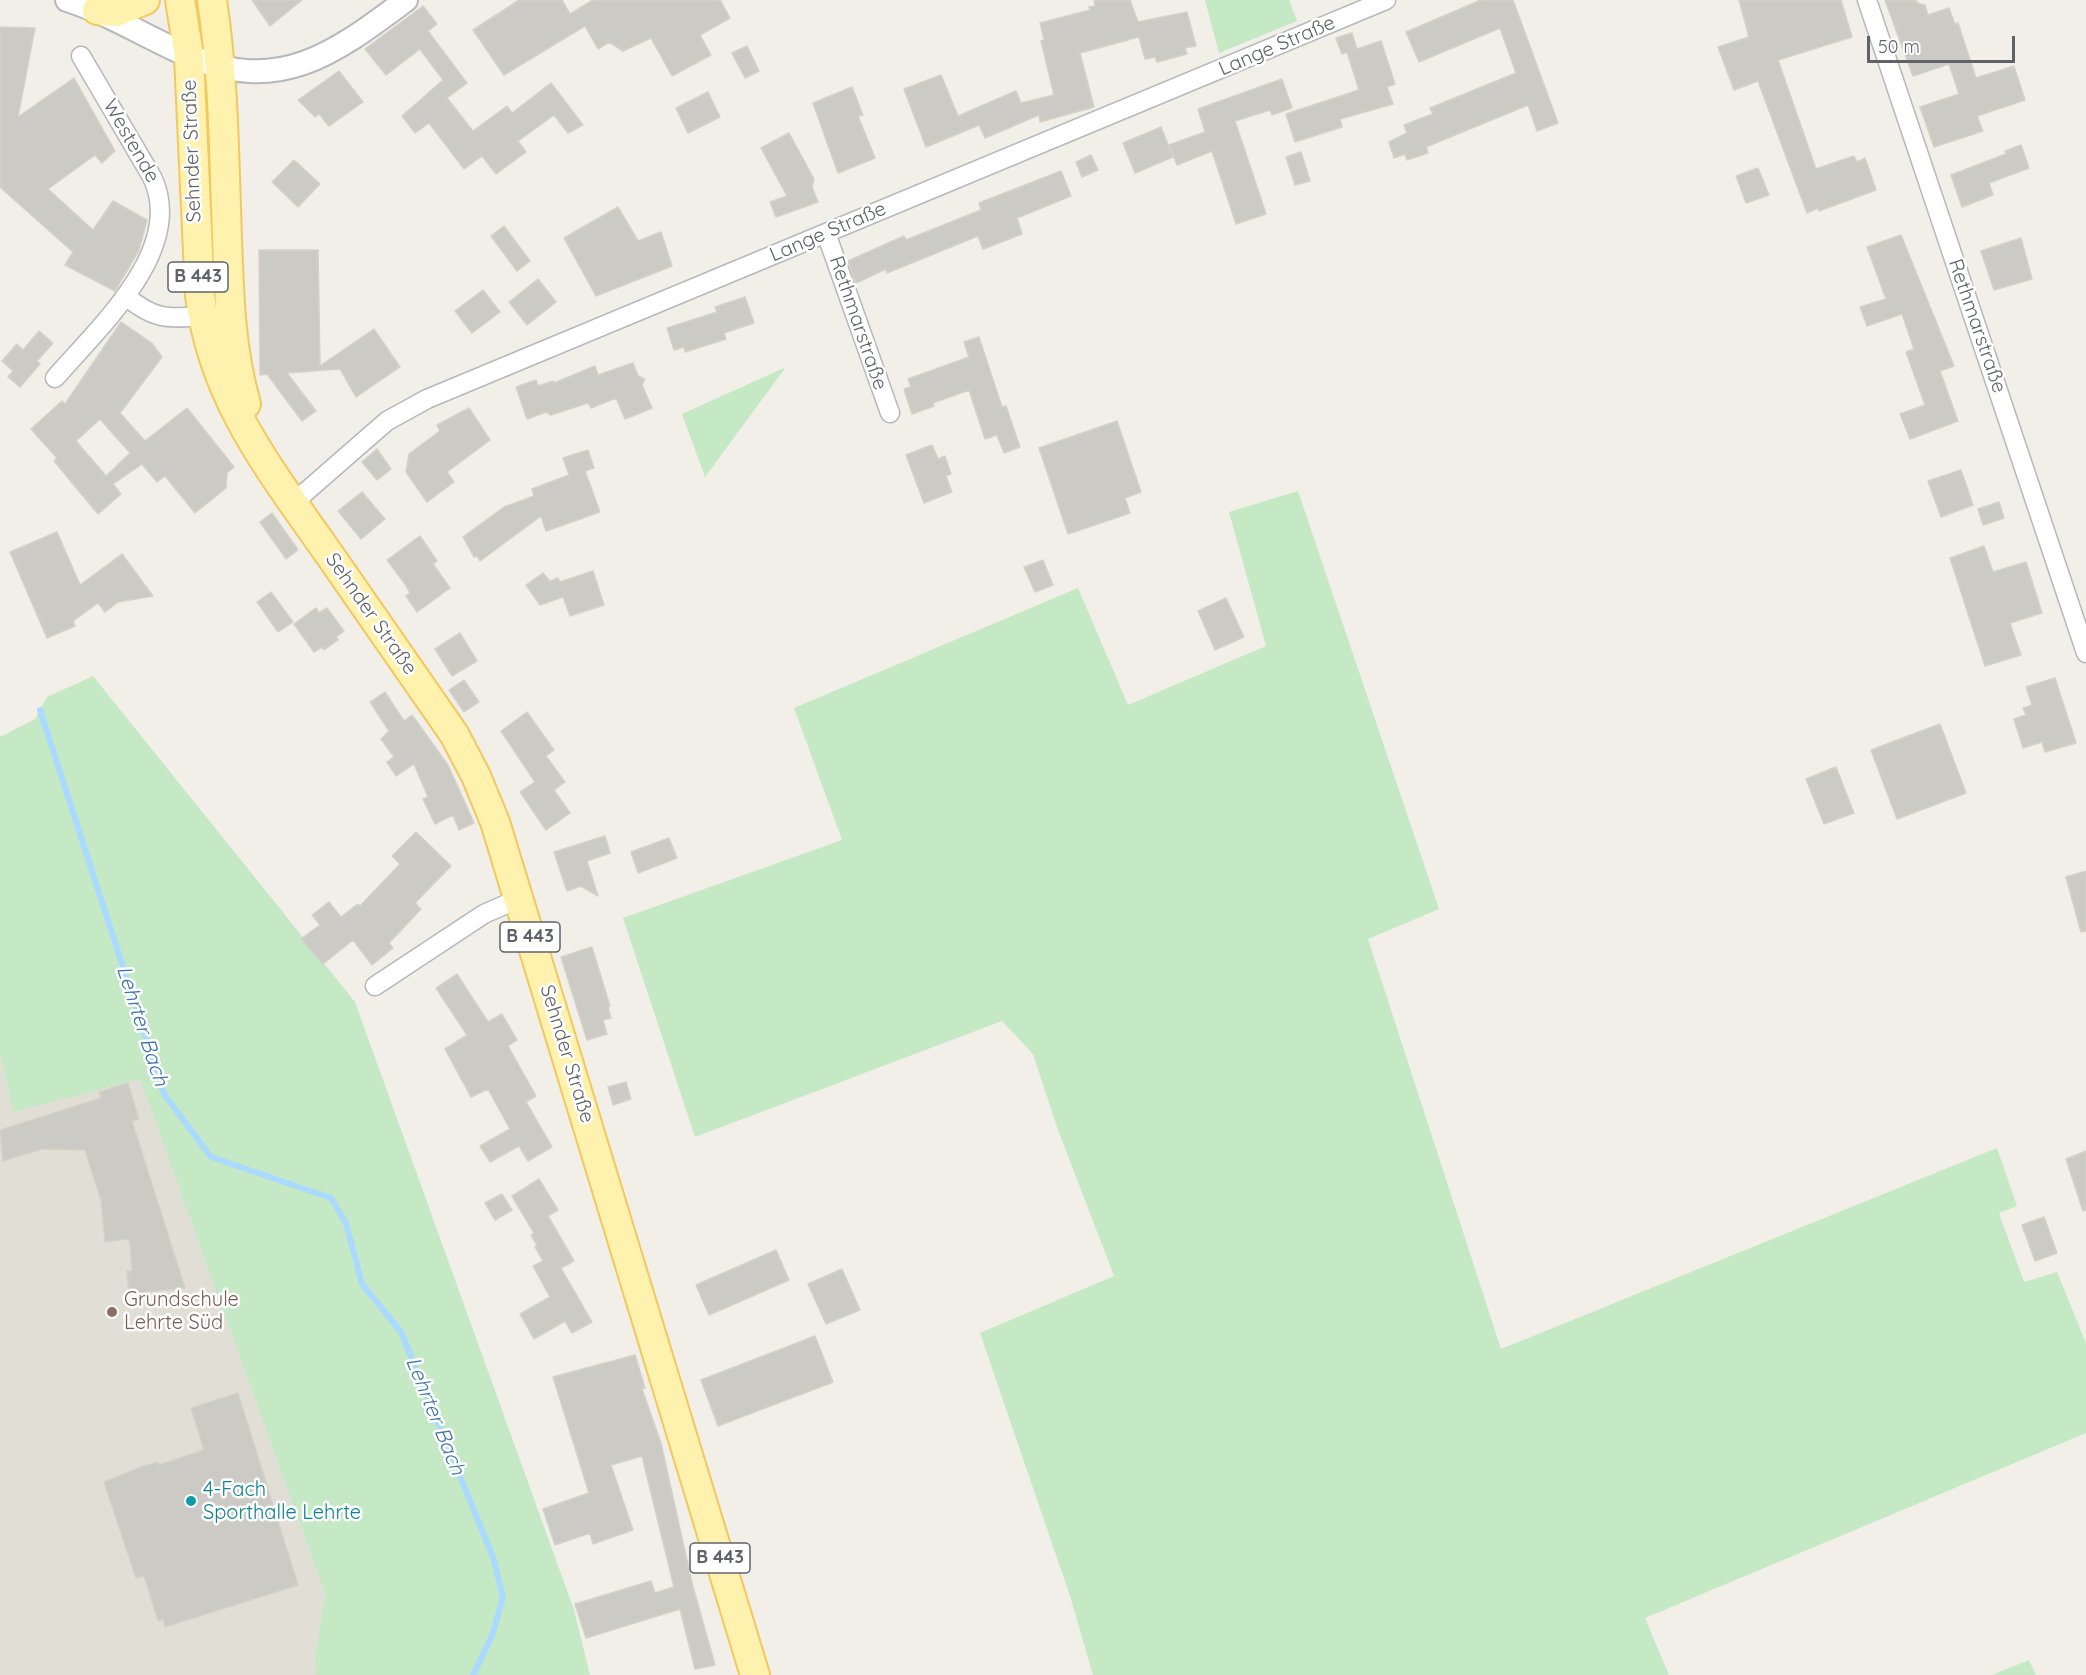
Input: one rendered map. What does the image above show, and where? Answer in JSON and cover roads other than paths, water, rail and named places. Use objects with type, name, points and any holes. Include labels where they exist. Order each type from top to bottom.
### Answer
[{"type":"main road","points":[[97,10],[116,12],[145,0]]},
{"type":"main road","name":"B 443","points":[[180,0],[189,56]]},
{"type":"main road","name":"B 443","points":[[212,0],[219,66]]},
{"type":"main road","name":"Sehnder Straße","points":[[189,56],[197,266],[216,316]]},
{"type":"main road","name":"Sehnder Straße","points":[[219,66],[216,316],[225,390],[248,436],[454,734],[476,776],[495,822],[755,1675]]},
{"type":"street","points":[[67,0],[97,10],[189,56],[219,66],[261,72],[303,65],[349,43],[406,0]]},
{"type":"street","name":"Lange Straße","points":[[293,503],[387,421],[406,409],[1386,0]]},
{"type":"street","name":"Rethmarstraße","points":[[1867,0],[2086,653]]},
{"type":"street","name":"Westende","points":[[55,378],[126,296],[146,263],[158,234],[161,205],[159,190],[81,56]]},
{"type":"street","name":"Rethmarstraße","points":[[826,233],[890,413]]},
{"type":"street","points":[[126,296],[150,314],[164,318],[216,316]]},
{"type":"street","points":[[375,987],[484,914],[518,899]]},
{"type":"waterway","name":"Lehrter Bach","points":[[40,710],[164,1094],[211,1157],[331,1198],[346,1223],[362,1284],[401,1332],[493,1557],[503,1597],[492,1636],[473,1675]]},
{"type":"place","name":"Grundschule Lehrte Süd","points":[[112,1312]]},
{"type":"place","name":"4-Fach Sporthalle Lehrte","points":[[191,1501]]}]
